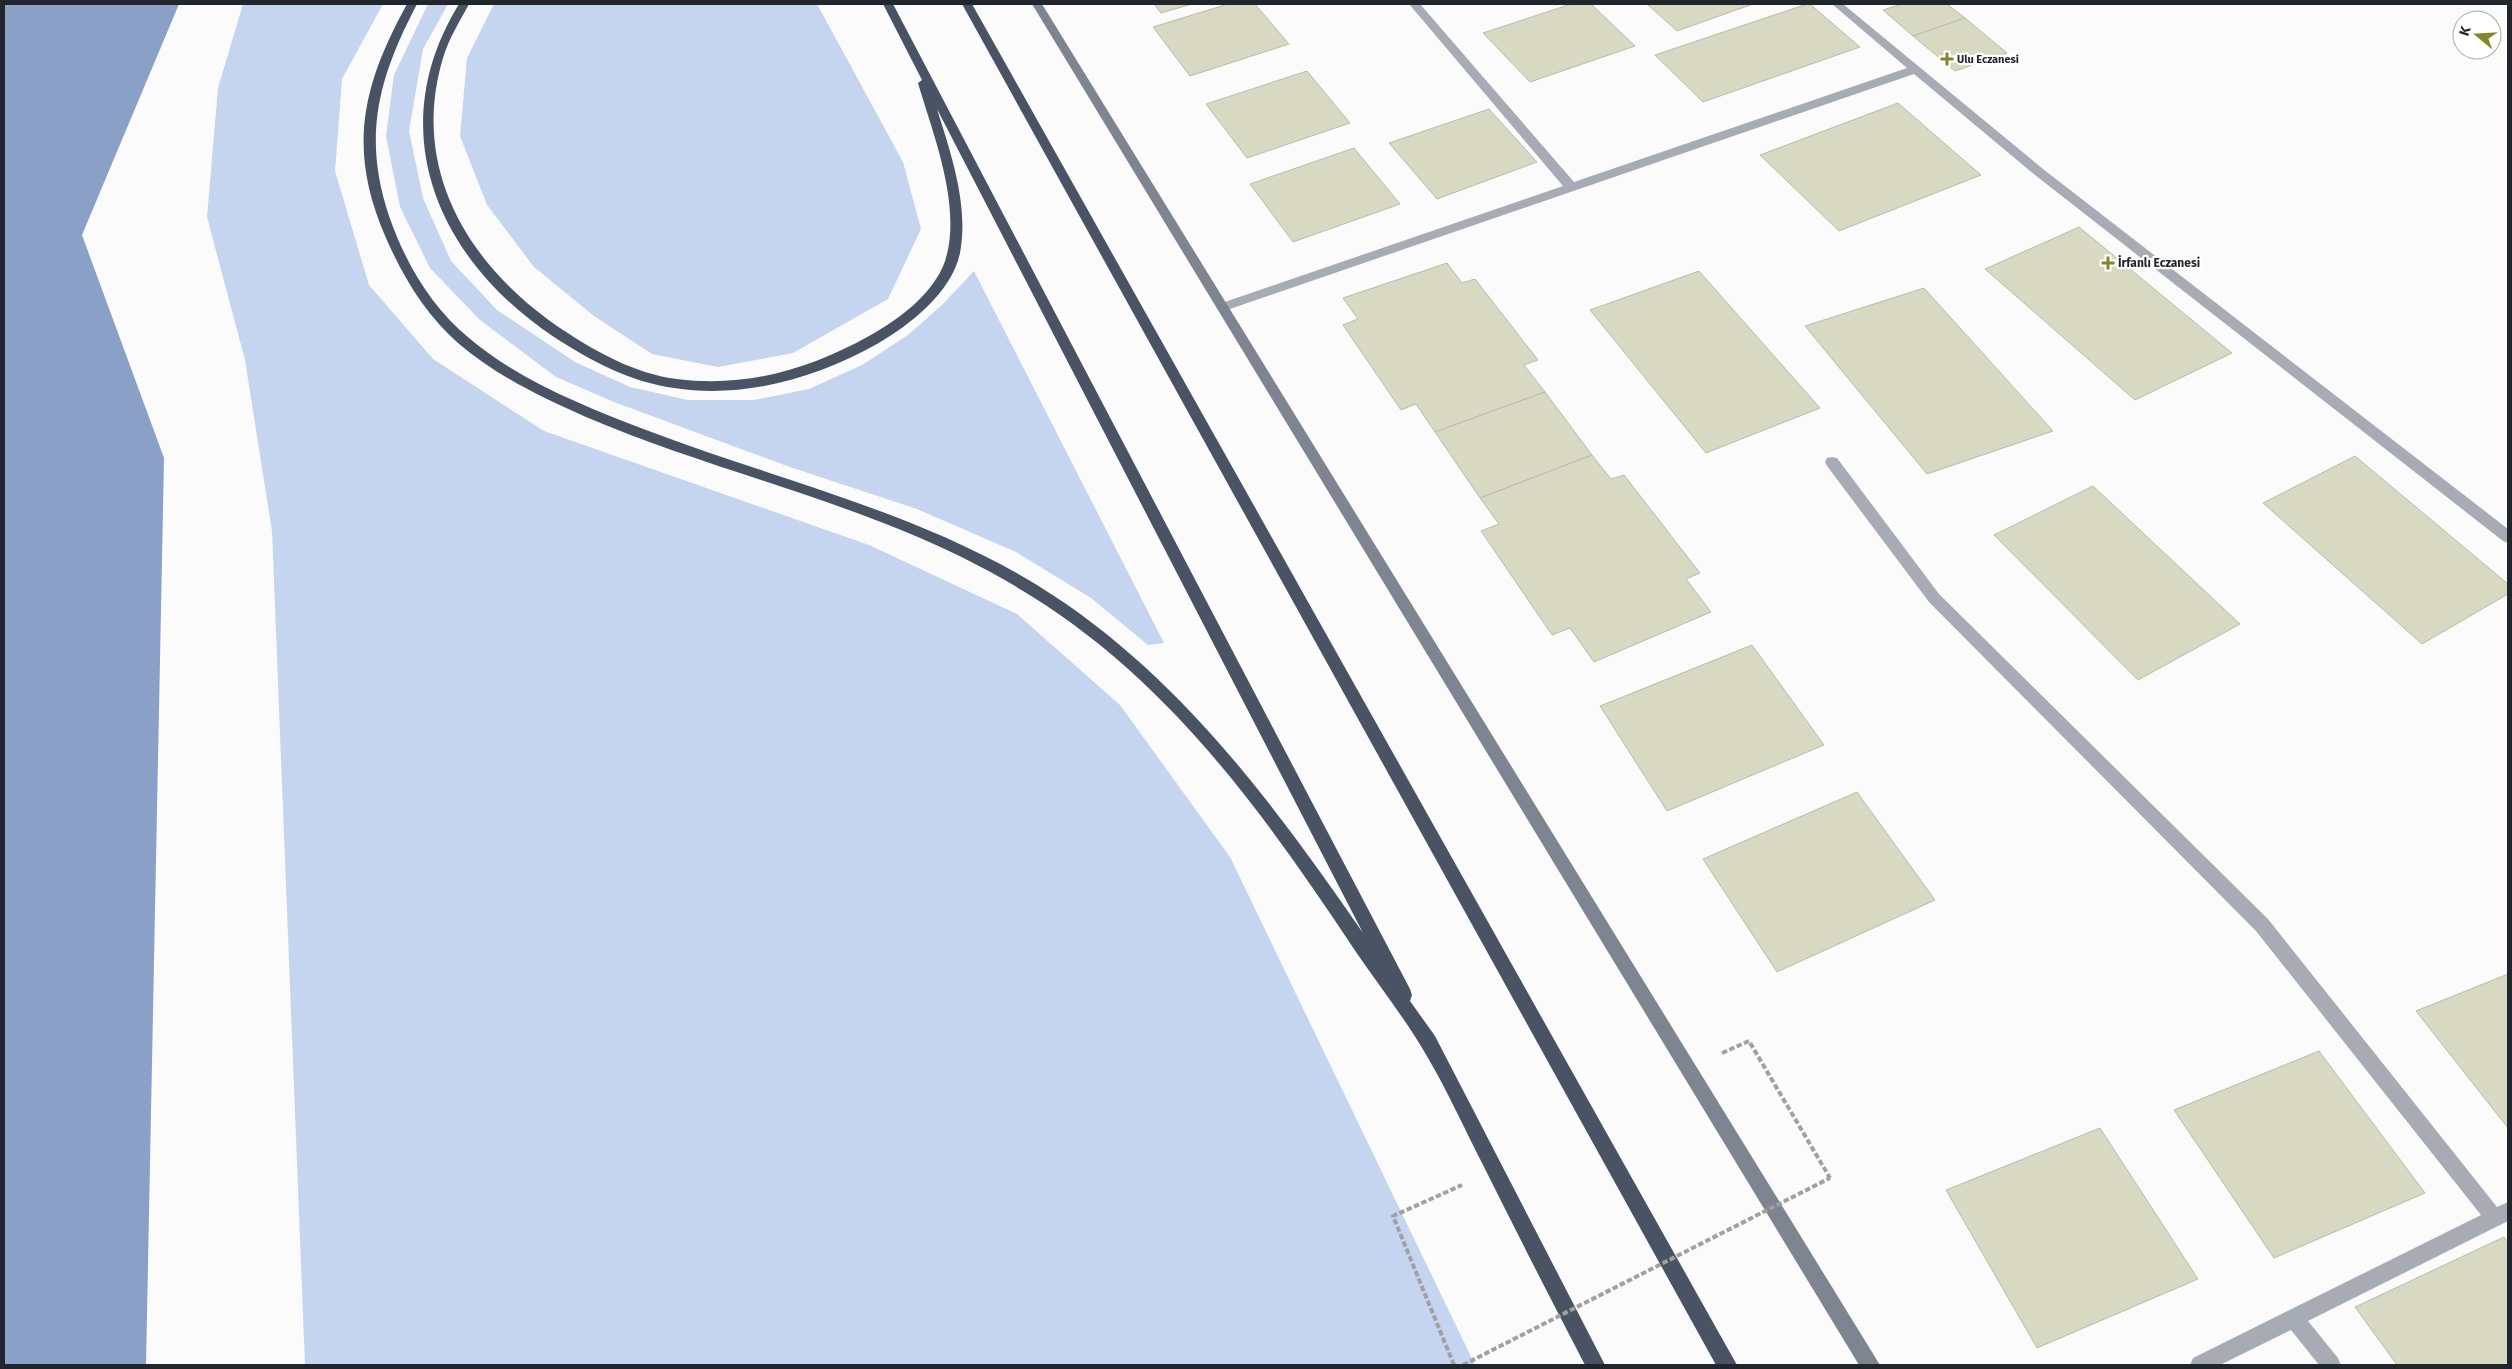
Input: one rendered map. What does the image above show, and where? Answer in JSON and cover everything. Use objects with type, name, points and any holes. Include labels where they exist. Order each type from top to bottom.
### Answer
[{"type":"highway","points":[[412,4],[390,43],[376,77],[369,121],[368,156],[382,214],[398,252],[416,285],[439,316],[482,355],[510,373],[584,411],[673,446],[884,517],[933,536],[967,551],[1002,571],[1080,622],[1132,663],[1170,699],[1247,788],[1304,864],[1433,1050]]},
{"type":"highway","points":[[464,4],[436,62],[430,124],[431,153],[436,180],[458,237],[472,257],[536,320],[598,358],[626,371],[650,379],[678,384],[731,386],[769,382],[831,362],[893,328],[916,308],[948,271],[954,254],[955,210],[950,179],[916,55]]},
{"type":"highway","points":[[888,4],[1595,1365]]},
{"type":"highway","points":[[967,4],[1727,1365]]},
{"type":"street","points":[[1037,4],[1870,1365]]},
{"type":"street","points":[[1414,4],[1571,187]]},
{"type":"street","points":[[1837,4],[2039,172],[2508,537]]},
{"type":"street","points":[[1223,307],[1916,69]]},
{"type":"street","points":[[1832,462],[1934,598],[2262,925],[2501,1214],[2200,1365]]},
{"type":"street","points":[[2294,1319],[2330,1365]]},
{"type":"path","points":[[1463,1365],[1830,1178],[1749,1040]]},
{"type":"path","points":[[1454,1365],[1393,1216],[1495,1171]]},
{"type":"shaded area","points":[[4,4],[179,4],[82,235],[164,458],[146,1365],[4,1365]]},
{"type":"shaded area","points":[[243,4],[383,4],[342,79],[335,171],[369,285],[433,359],[544,431],[869,545],[1017,614],[1120,705],[1230,857],[1475,1365],[305,1365],[272,531],[245,360],[207,217],[218,88]]},
{"type":"shaded area","points":[[428,4],[448,4],[423,49],[409,131],[423,198],[451,261],[497,310],[575,362],[630,387],[688,400],[754,400],[809,389],[862,365],[908,335],[943,304],[974,271],[1164,643],[1148,645],[1091,598],[1016,552],[917,509],[790,467],[614,402],[556,377],[480,320],[430,268],[400,207],[386,136],[394,75]]},
{"type":"shaded area","points":[[494,4],[817,4],[903,162],[921,229],[888,299],[793,353],[718,367],[652,354],[594,316],[534,267],[487,205],[460,136],[467,58]]},
{"type":"building","points":[[1154,4],[1192,4],[1161,13]]},
{"type":"building","points":[[1228,4],[1255,4],[1289,44],[1190,76],[1153,27]]},
{"type":"building","points":[[1571,4],[1591,4],[1635,46],[1530,82],[1483,33]]},
{"type":"building","points":[[1647,4],[1753,4],[1677,31]]},
{"type":"building","points":[[1810,4],[1860,47],[1703,102],[1655,55]]},
{"type":"building","points":[[1902,4],[1947,4],[1965,18],[1913,36],[1883,10]]},
{"type":"building","points":[[1965,18],[2007,53],[1955,71],[1913,36]]},
{"type":"building","points":[[1307,71],[1350,123],[1247,158],[1206,104]]},
{"type":"building","points":[[1898,103],[1981,175],[1839,231],[1760,155]]},
{"type":"building","points":[[1489,109],[1537,162],[1437,199],[1389,143]]},
{"type":"building","points":[[1354,148],[1400,204],[1293,242],[1250,184]]},
{"type":"building","points":[[2079,227],[2232,353],[2135,400],[1985,269]]},
{"type":"building","points":[[1447,263],[1462,283],[1475,279],[1538,360],[1524,365],[1545,392],[1435,432],[1416,404],[1401,410],[1343,325],[1358,319],[1343,298]]},
{"type":"building","points":[[1699,271],[1820,408],[1706,453],[1590,310]]},
{"type":"building","points":[[1924,288],[2053,431],[1927,474],[1805,326]]},
{"type":"building","points":[[1545,392],[1592,455],[1480,498],[1435,432]]},
{"type":"building","points":[[1592,455],[1611,479],[1624,475],[1700,573],[1686,579],[1711,612],[1594,662],[1570,628],[1552,635],[1481,531],[1499,524],[1480,498]]},
{"type":"building","points":[[2355,456],[2508,584],[2508,594],[2422,644],[2263,503]]},
{"type":"building","points":[[2093,486],[2240,624],[2138,680],[1994,535]]},
{"type":"building","points":[[1752,645],[1824,745],[1667,811],[1600,706]]},
{"type":"building","points":[[1857,792],[1935,900],[1777,972],[1703,859]]},
{"type":"building","points":[[2508,974],[2508,1128],[2416,1011]]},
{"type":"building","points":[[2319,1051],[2425,1193],[2274,1258],[2174,1110]]},
{"type":"building","points":[[2100,1128],[2198,1279],[2037,1348],[1946,1190]]},
{"type":"building","points":[[2504,1237],[2508,1242],[2508,1365],[2397,1365],[2355,1307]]},
{"type":"place","name":"Ulu Eczanesi","points":[[1947,59]]},
{"type":"place","name":"İrfanlı Eczanesi","points":[[2108,263]]}]
